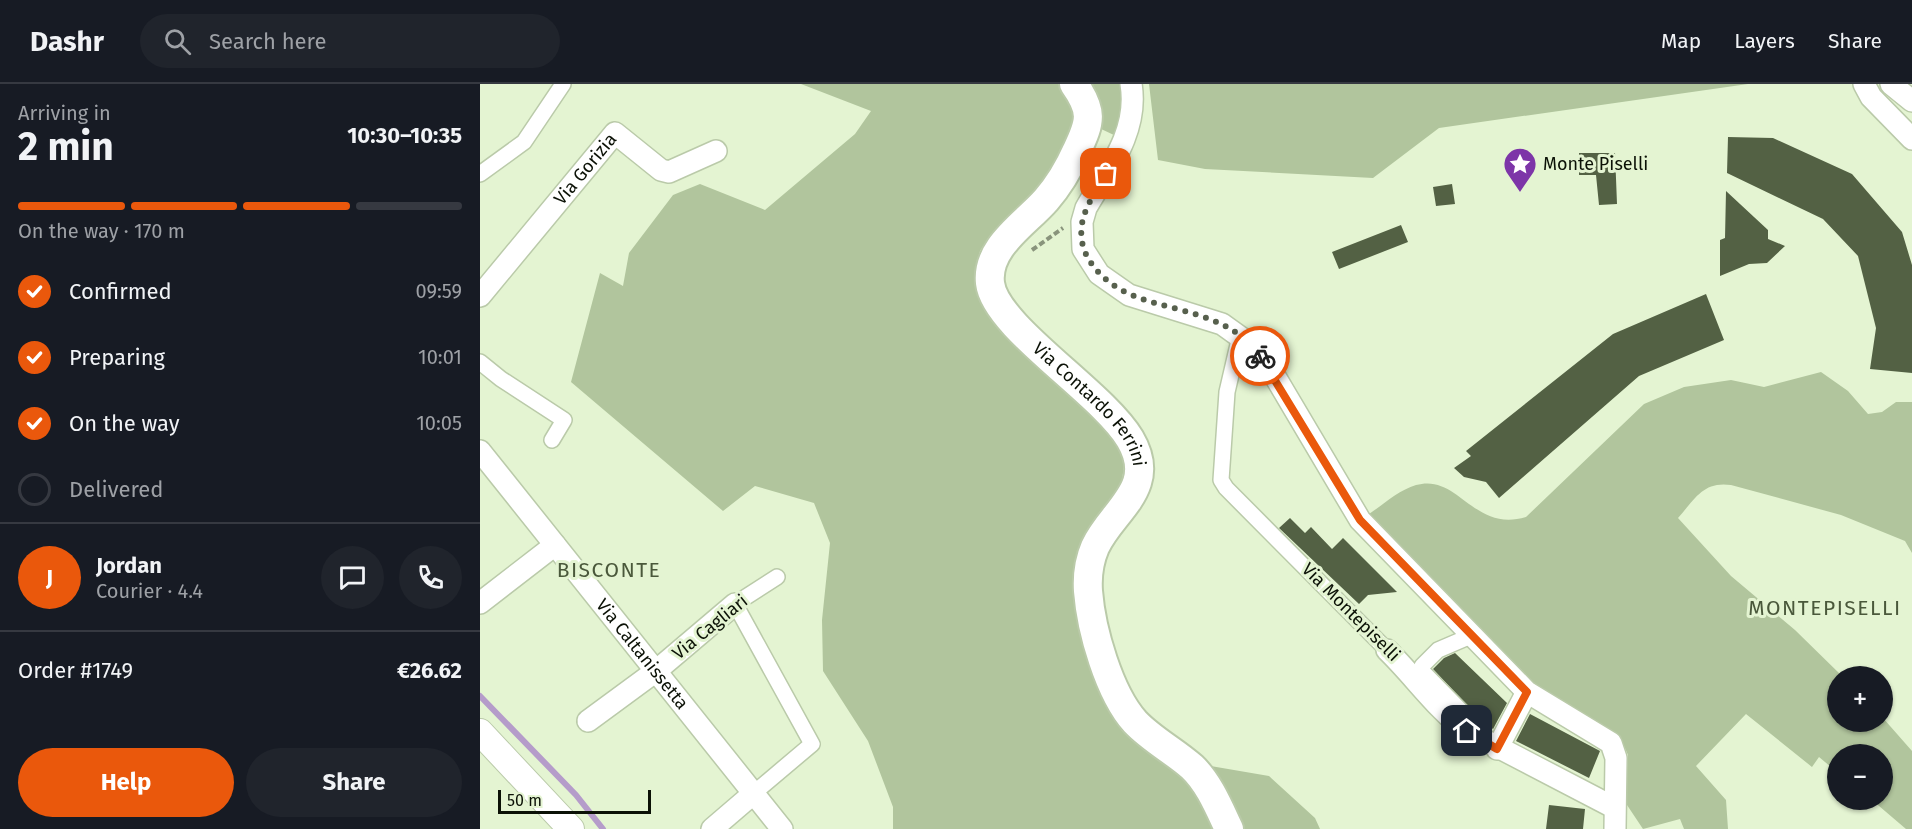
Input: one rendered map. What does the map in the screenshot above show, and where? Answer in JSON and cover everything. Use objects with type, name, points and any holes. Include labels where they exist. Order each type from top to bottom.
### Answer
[{"type":"main road","name":"Via Contardo Ferrini","points":[[1074,84],[1088,108],[1088,125],[1055,189],[997,252],[990,271],[991,291],[1003,313],[1109,410],[1132,443],[1138,469],[1133,493],[1095,546],[1090,561],[1088,593],[1093,616],[1113,686],[1125,710],[1149,735],[1194,769],[1214,798],[1229,829]]},
{"type":"street","points":[[480,174],[524,142],[563,84]]},
{"type":"street","points":[[1131,84],[1130,122],[1116,157],[1086,208],[1082,222],[1083,249],[1099,274],[1129,295],[1203,316],[1240,336],[1254,347],[1273,373],[1360,520],[1527,692],[1611,742],[1616,758],[1613,807],[1615,829]]},
{"type":"street","points":[[1864,84],[1872,97],[1912,139]]},
{"type":"street","points":[[1891,84],[1912,101]]},
{"type":"street","name":"Via Gorizia","points":[[480,296],[615,133],[661,170],[669,172],[716,151]]},
{"type":"street","name":"Via Montepiselli","points":[[1240,336],[1227,392],[1221,480],[1226,488],[1412,673],[1456,724],[1497,749],[1613,807]]},
{"type":"street","points":[[480,362],[501,379],[564,420],[552,440]]},
{"type":"street","name":"Via Caltanissetta","points":[[480,451],[782,829]]},
{"type":"street","points":[[480,603],[555,545]]},
{"type":"street","name":"Via Cagliari","points":[[588,722],[656,671],[735,604],[777,578]]},
{"type":"street","points":[[712,829],[812,744],[735,604]]},
{"type":"street","points":[[1467,731],[1470,720],[1422,671],[1422,666],[1438,650],[1473,635]]},
{"type":"street","points":[[1497,749],[1527,692]]},
{"type":"street","points":[[480,732],[571,829]]},
{"type":"green space","points":[[801,84],[1064,84],[1080,127],[1028,203],[989,237],[980,251],[974,280],[986,310],[1121,440],[1122,481],[1114,500],[1089,532],[1106,697],[1193,763],[1269,776],[1315,818],[1320,829],[893,829],[893,807],[868,741],[823,671],[822,620],[830,543],[814,503],[755,486],[723,511],[571,382],[600,273],[623,286],[629,253],[673,195],[700,184],[765,210],[855,134],[871,111]]},
{"type":"green space","points":[[1084,84],[1122,84],[1125,102],[1116,136],[1099,128]]},
{"type":"green space","points":[[1149,84],[1748,84],[1439,128],[1373,178],[1205,169],[1158,160]]},
{"type":"green space","points":[[1821,372],[1848,391],[1868,414],[1882,412],[1896,402],[1912,402],[1912,553],[1905,541],[1841,515],[1731,485],[1721,484],[1706,489],[1678,518],[1731,576],[1795,630],[1832,666],[1827,666],[1827,732],[1893,732],[1893,729],[1912,751],[1912,829],[1906,829],[1884,810],[1893,810],[1893,744],[1827,744],[1827,764],[1819,757],[1812,767],[1746,714],[1696,766],[1726,800],[1728,829],[1684,829],[1680,819],[1643,829],[1625,802],[1628,755],[1620,737],[1535,684],[1369,514],[1404,490],[1416,485],[1431,484],[1444,487],[1479,511],[1492,517],[1508,520],[1526,517],[1644,404],[1684,387],[1731,380],[1764,387]]},
{"type":"building","points":[[1728,137],[1773,138],[1852,174],[1902,232],[1912,265],[1912,373],[1870,369],[1876,328],[1858,256],[1823,219],[1727,173]]},
{"type":"building","points":[[1579,153],[1615,153],[1617,204],[1599,205],[1596,175],[1579,175]]},
{"type":"building","points":[[1452,184],[1455,204],[1436,206],[1433,187]]},
{"type":"building","points":[[1726,191],[1768,230],[1768,239],[1785,246],[1767,263],[1749,264],[1720,276],[1720,240],[1725,238]]},
{"type":"building","points":[[1401,225],[1408,242],[1339,269],[1332,252]]},
{"type":"building","points":[[1706,294],[1724,340],[1639,376],[1499,498],[1486,482],[1464,477],[1454,468],[1471,456],[1466,451],[1613,334]]},
{"type":"building","points":[[1290,518],[1305,533],[1311,527],[1332,549],[1343,538],[1397,592],[1368,595],[1359,604],[1279,528]]},
{"type":"building","points":[[1455,653],[1507,703],[1493,729],[1480,719],[1433,669],[1444,658]]},
{"type":"building","points":[[1530,714],[1600,751],[1589,778],[1516,741]]},
{"type":"building","points":[[1549,805],[1585,809],[1583,829],[1546,829]]},
{"type":"waterway","points":[[480,696],[576,795],[603,829]]},
{"type":"way so far","points":[[1106,174],[1086,208],[1081,236],[1083,249],[1099,274],[1129,295],[1145,302],[1203,316],[1222,324],[1254,347],[1260,356]]},
{"type":"place","name":"Monte Piselli","points":[[1520,193]]},
{"type":"district","name":"BISCONTE","points":[[609,570]]},
{"type":"district","name":"MONTEPISELLI","points":[[1825,608]]},
{"type":"route","points":[[1260,356],[1273,373],[1360,520],[1527,692],[1497,749],[1467,731]]}]
